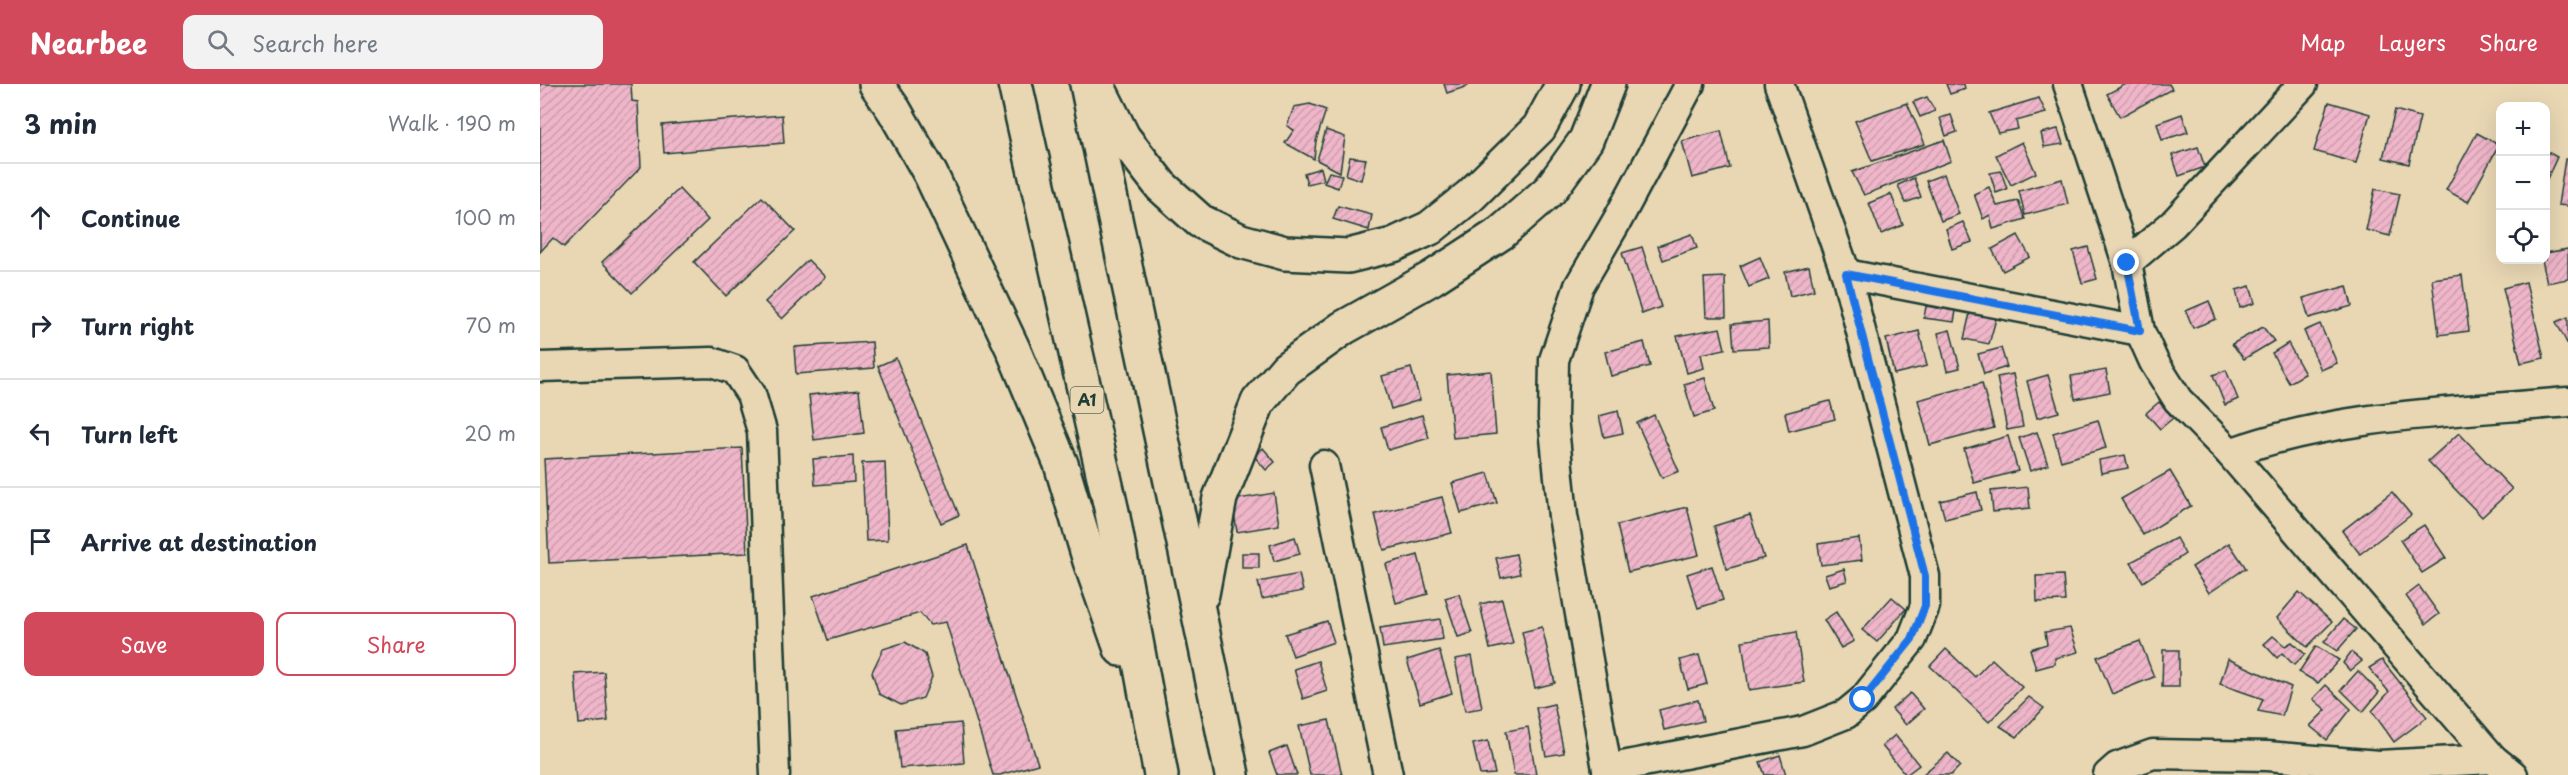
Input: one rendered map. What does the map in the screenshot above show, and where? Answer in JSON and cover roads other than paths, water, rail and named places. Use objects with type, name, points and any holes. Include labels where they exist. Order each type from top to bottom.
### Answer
[{"type":"highway","points":[[876,84],[894,110],[931,176],[1013,349],[1061,464],[1093,571],[1123,654],[1150,717]]},
{"type":"highway","name":"A1","points":[[1015,84],[1112,512],[1161,775]]},
{"type":"highway","points":[[1087,84],[1132,306],[1199,607],[1232,775]]},
{"type":"highway","points":[[1097,84],[1123,137],[1161,186],[1200,221],[1241,241],[1285,253],[1348,256],[1393,245],[1438,222],[1470,195],[1539,128],[1563,84]]},
{"type":"highway","points":[[1199,607],[1221,498],[1258,402],[1286,369],[1343,328],[1432,278],[1501,233],[1550,190],[1586,140],[1608,84]]},
{"type":"street","points":[[1690,84],[1624,208],[1579,286],[1554,360],[1553,418],[1563,516],[1608,772],[1803,731],[1846,714],[1863,700],[1912,639],[1925,606],[1925,576],[1846,274],[1779,84]]},
{"type":"street","points":[[2068,84],[2127,263],[2140,331],[2154,362],[2178,400],[2230,453],[2503,767]]},
{"type":"street","points":[[2127,263],[2173,224],[2303,84]]},
{"type":"street","points":[[1846,274],[2140,331]]},
{"type":"street","points":[[540,367],[712,363],[735,370],[751,394],[762,431],[776,775]]},
{"type":"street","points":[[2230,453],[2269,439],[2331,426],[2411,416],[2568,402]]},
{"type":"street","points":[[1324,465],[1388,775]]},
{"type":"street","points":[[2108,775],[2117,766],[2153,754],[2267,756],[2379,765],[2503,767]]}]
